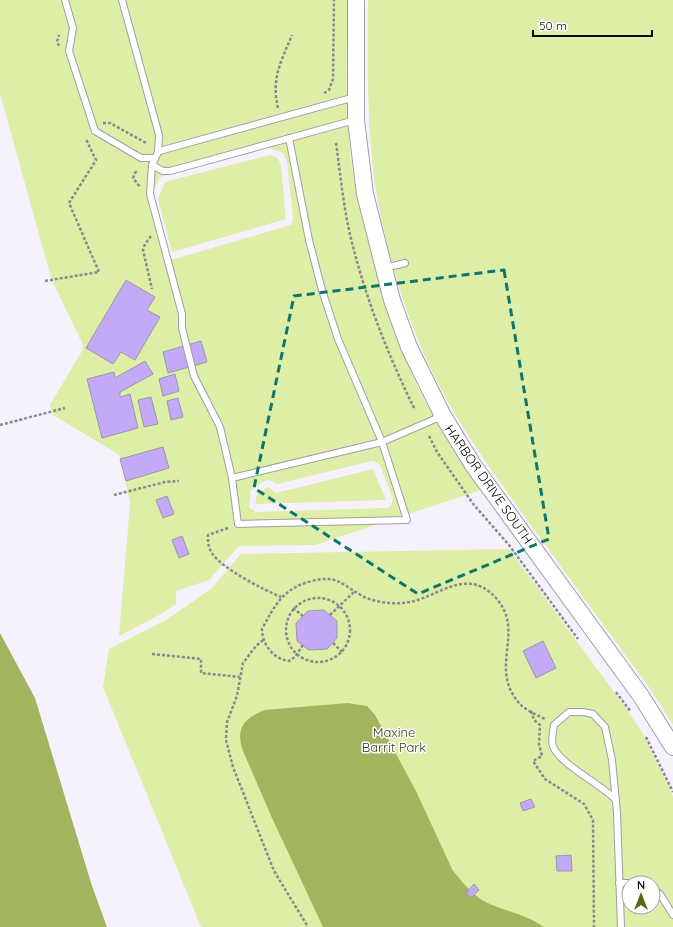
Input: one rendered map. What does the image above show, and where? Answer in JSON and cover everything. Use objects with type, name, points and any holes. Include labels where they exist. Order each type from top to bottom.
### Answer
[{"type":"street","name":"HARBOR DRIVE SOUTH","points":[[356,0],[356,120],[365,194],[392,300],[409,347],[443,416],[473,465],[641,696],[673,747]]},
{"type":"lane","points":[[65,0],[73,28],[69,50],[95,131],[141,158],[157,155],[355,98]]},
{"type":"lane","points":[[122,0],[159,136],[157,155],[152,165],[150,194],[182,314],[182,328],[194,376],[220,427],[232,478],[238,524],[407,520],[382,442],[338,339],[322,290],[309,240],[289,138]]},
{"type":"lane","points":[[152,165],[163,171],[170,171],[356,120]]},
{"type":"lane","points":[[384,269],[405,263]]},
{"type":"lane","points":[[232,478],[382,442],[443,416]]},
{"type":"lane","points":[[616,800],[607,791],[560,758],[553,746],[554,725],[568,712],[593,714],[605,727],[609,743],[616,800],[621,927]]},
{"type":"lane","points":[[661,896],[673,915]]},
{"type":"path","points":[[321,96],[329,90],[333,79],[334,0]]},
{"type":"path","points":[[59,49],[58,42],[61,28]]},
{"type":"path","points":[[278,108],[276,98],[276,72],[292,35]]},
{"type":"path","points":[[271,110],[285,106]]},
{"type":"path","points":[[103,123],[110,123],[146,143]]},
{"type":"path","points":[[45,281],[99,272],[69,203],[96,160],[84,134]]},
{"type":"path","points":[[336,143],[349,230],[364,283],[392,363],[414,410]]},
{"type":"path","points":[[136,171],[133,178],[140,186],[141,193]]},
{"type":"path","points":[[150,228],[152,235],[145,244],[143,250],[152,289]]},
{"type":"path","points":[[0,425],[65,408]]},
{"type":"path","points":[[429,436],[437,452],[474,504],[509,545],[580,642]]},
{"type":"path","points":[[114,495],[165,482],[179,481]]},
{"type":"path","points":[[238,524],[208,535],[208,547],[212,554],[240,575],[281,597]]},
{"type":"path","points":[[303,645],[296,655],[289,661],[284,660],[272,653],[263,640],[262,629],[281,597],[300,585],[326,578],[332,578],[342,582],[369,599],[388,603],[418,600],[454,585],[478,586],[489,592],[501,605],[508,623],[510,634],[505,658],[507,680],[511,690],[520,704],[554,725]]},
{"type":"path","points":[[330,615],[355,591]]},
{"type":"path","points":[[316,597],[325,598],[340,606],[346,613],[350,629],[348,641],[342,652],[328,661],[320,662],[304,659],[296,655],[291,648],[285,632],[288,615],[293,608],[304,600],[316,597]]},
{"type":"path","points":[[293,608],[303,616]]},
{"type":"path","points":[[263,640],[243,662],[237,696],[227,722],[226,740],[233,767],[274,872],[308,927]]},
{"type":"path","points":[[333,643],[342,652]]},
{"type":"path","points":[[152,654],[201,659],[201,673],[240,677]]},
{"type":"path","points":[[615,690],[631,713]]},
{"type":"path","points":[[531,711],[534,720],[540,725],[539,744],[542,756],[533,761],[545,779],[584,804],[593,820],[594,927]]},
{"type":"path","points":[[643,731],[673,792]]},
{"type":"highlighted area","points":[[504,270],[549,539],[418,594],[254,488],[294,296]]},
{"type":"green space","points":[[0,0],[348,0],[347,87],[350,154],[361,212],[378,279],[397,339],[418,387],[447,440],[481,490],[315,545],[239,546],[209,580],[176,591],[176,604],[163,613],[119,636],[130,504],[121,459],[118,454],[53,415],[50,405],[82,351],[83,345],[51,278],[0,93]],"holes":[[[268,147],[283,153],[287,162],[293,219],[291,225],[170,259],[152,195],[160,177]],[[372,461],[380,465],[393,499],[391,506],[386,508],[255,512],[249,507],[251,490],[264,481],[269,480],[277,484]]]},
{"type":"green space","points":[[368,0],[673,0],[673,725],[651,690],[478,451],[452,409],[420,345],[405,304],[386,239],[373,172],[369,123]]},
{"type":"green space","points":[[270,155],[278,158],[281,166],[286,219],[172,252],[158,199],[165,182]]},
{"type":"green space","points":[[373,469],[386,500],[255,504],[257,494],[268,487],[276,493]]},
{"type":"green space","name":"Maxine Barrit Park","points":[[509,549],[642,732],[671,792],[673,797],[673,927],[201,927],[103,687],[109,649],[166,620],[212,588],[241,554]]},
{"type":"shaded area","points":[[0,633],[35,698],[92,886],[107,927],[0,927]]},
{"type":"shaded area","points":[[348,703],[367,706],[375,715],[416,791],[452,869],[462,882],[474,894],[489,904],[529,918],[544,927],[323,927],[272,818],[243,751],[240,736],[243,725],[247,720],[265,710]]},
{"type":"building","points":[[126,280],[155,297],[147,310],[160,317],[135,360],[121,352],[113,364],[86,348]]},
{"type":"building","points":[[201,341],[207,362],[168,373],[163,352]]},
{"type":"building","points":[[145,361],[153,374],[120,392],[120,397],[130,394],[138,428],[102,438],[87,379],[114,372],[115,378]]},
{"type":"building","points":[[175,374],[179,391],[163,396],[159,379]]},
{"type":"building","points":[[151,397],[158,424],[144,427],[138,400]]},
{"type":"building","points":[[178,398],[183,417],[171,420],[167,401]]},
{"type":"building","points":[[163,447],[169,468],[126,481],[120,459]]},
{"type":"building","points":[[167,496],[174,514],[163,518],[156,500]]},
{"type":"building","points":[[182,536],[189,554],[179,558],[172,540]]},
{"type":"building","points":[[324,610],[337,621],[337,638],[327,649],[309,650],[297,641],[296,623],[308,611]]},
{"type":"building","points":[[543,641],[556,668],[536,678],[523,651]]},
{"type":"building","points":[[531,799],[535,807],[523,811],[520,803]]},
{"type":"building","points":[[571,855],[572,871],[557,871],[556,856]]},
{"type":"building","points":[[474,884],[479,890],[471,898],[466,893]]}]
